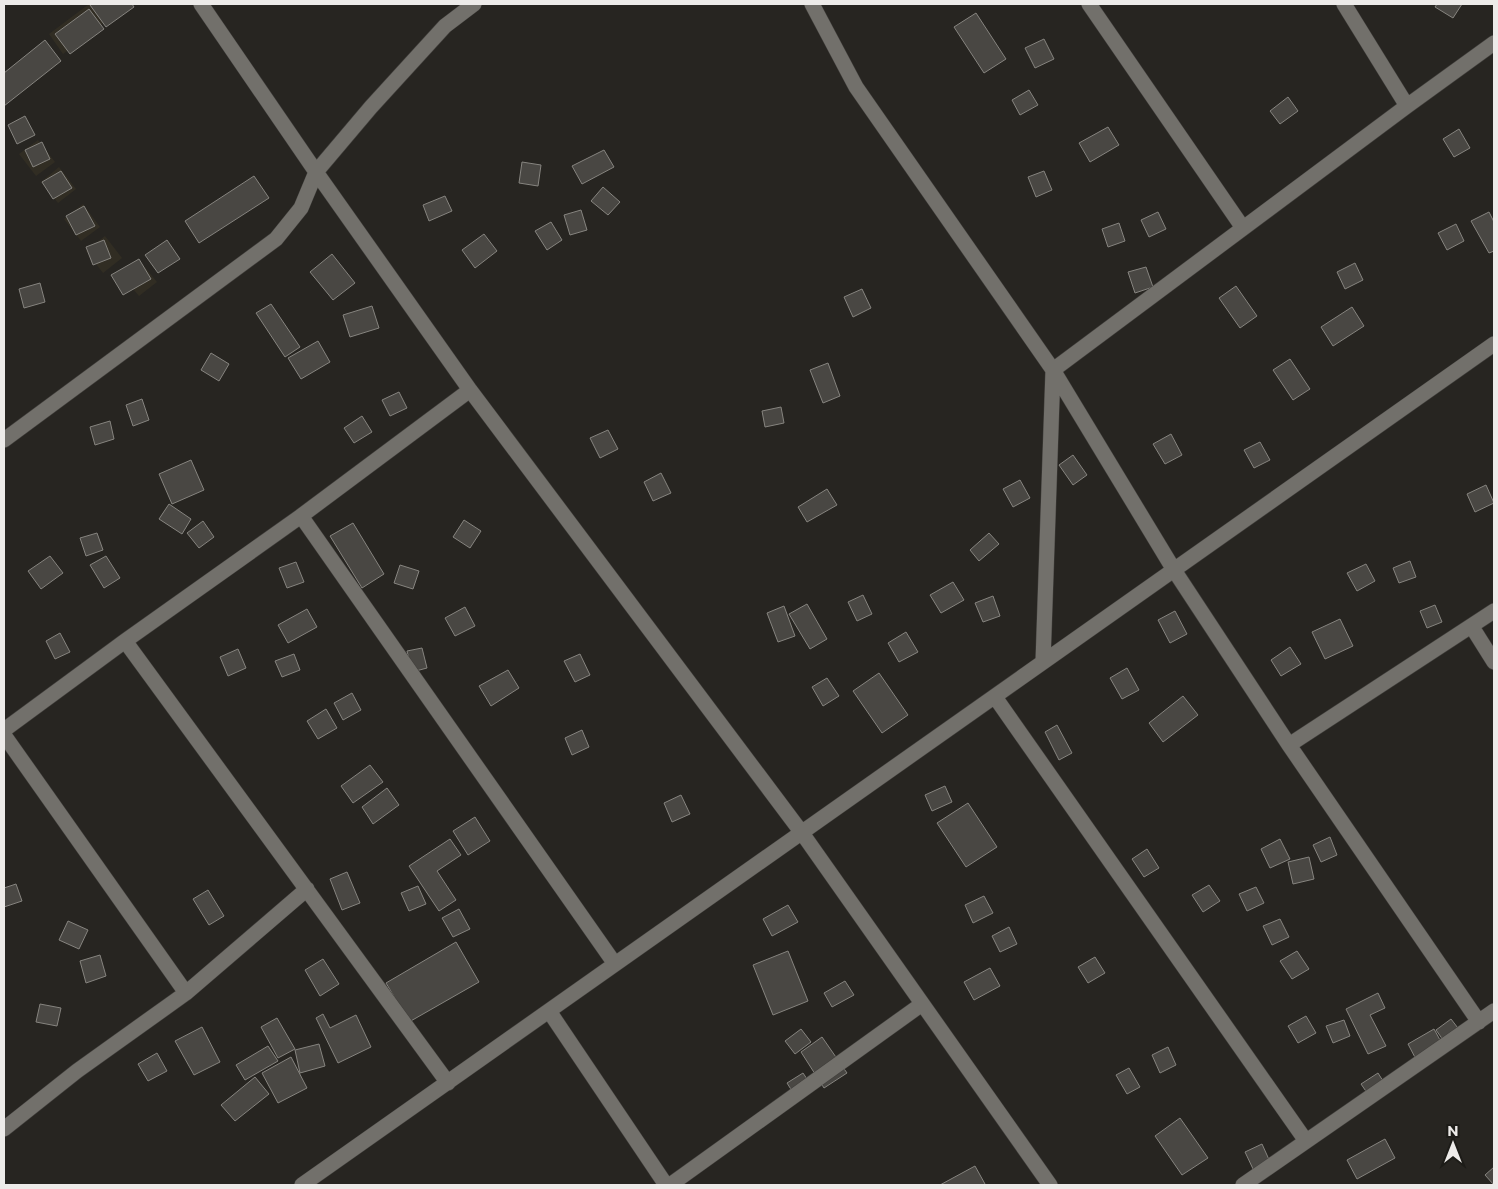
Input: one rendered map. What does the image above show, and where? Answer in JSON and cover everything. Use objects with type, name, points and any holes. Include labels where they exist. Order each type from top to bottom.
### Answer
[{"type":"street","points":[[201,4],[316,172],[470,390],[802,833],[1050,1185]]},
{"type":"street","points":[[4,440],[276,239],[300,208],[316,172],[371,107],[445,26],[474,4]]},
{"type":"street","points":[[812,4],[856,87],[1053,370],[1174,570],[1289,745],[1479,1022]]},
{"type":"street","points":[[1089,4],[1243,228]]},
{"type":"street","points":[[1344,4],[1407,106]]},
{"type":"street","points":[[1053,370],[1494,43]]},
{"type":"street","points":[[302,1185],[1494,344]]},
{"type":"street","points":[[1043,662],[1053,370]]},
{"type":"street","points":[[4,730],[301,516],[470,390]]},
{"type":"street","points":[[301,516],[615,964]]},
{"type":"street","points":[[1289,745],[1494,611]]},
{"type":"street","points":[[1472,627],[1494,662]]},
{"type":"street","points":[[125,641],[448,1083]]},
{"type":"street","points":[[995,697],[1306,1141]]},
{"type":"street","points":[[4,735],[186,993]]},
{"type":"street","points":[[5,1124],[186,993],[307,889]]},
{"type":"street","points":[[670,1185],[922,1004]]},
{"type":"street","points":[[549,1011],[666,1185]]},
{"type":"street","points":[[1243,1185],[1494,1011]]},
{"type":"shaded area","points":[[89,4],[128,4],[63,54],[49,34]]},
{"type":"shaded area","points":[[38,140],[55,162],[36,176],[19,154]]},
{"type":"shaded area","points":[[59,167],[76,189],[58,203],[41,182]]},
{"type":"shaded area","points":[[83,204],[100,227],[81,241],[64,219]]},
{"type":"shaded area","points":[[105,236],[122,258],[103,273],[86,251]]},
{"type":"shaded area","points":[[138,259],[157,282],[139,296],[133,289],[127,293],[114,278]]},
{"type":"building","points":[[132,4],[134,7],[106,27],[90,5]]},
{"type":"building","points":[[1437,4],[1462,4],[1453,18],[1435,7]]},
{"type":"building","points":[[89,9],[104,29],[70,54],[55,34]]},
{"type":"building","points":[[976,13],[1006,59],[984,73],[954,27]]},
{"type":"building","points":[[1044,39],[1054,59],[1035,68],[1025,48]]},
{"type":"building","points":[[45,40],[61,61],[4,106],[4,73]]},
{"type":"building","points":[[1029,90],[1038,105],[1020,115],[1012,100]]},
{"type":"building","points":[[1288,97],[1298,111],[1280,124],[1270,111]]},
{"type":"building","points":[[25,116],[35,135],[17,144],[8,125]]},
{"type":"building","points":[[1108,127],[1119,145],[1090,162],[1079,143]]},
{"type":"building","points":[[1459,129],[1470,148],[1454,157],[1443,139]]},
{"type":"building","points":[[42,142],[50,159],[33,167],[25,150]]},
{"type":"building","points":[[604,150],[614,167],[582,184],[572,166]]},
{"type":"building","points":[[522,162],[541,165],[538,186],[519,183]]},
{"type":"building","points":[[61,171],[72,188],[53,199],[42,182]]},
{"type":"building","points":[[1044,171],[1052,190],[1036,197],[1028,177]]},
{"type":"building","points":[[254,176],[269,198],[199,243],[185,221]]},
{"type":"building","points":[[603,187],[620,202],[608,215],[591,201]]},
{"type":"building","points":[[445,196],[452,211],[429,221],[423,205]]},
{"type":"building","points":[[84,206],[95,226],[76,235],[66,216]]},
{"type":"building","points":[[581,210],[587,230],[570,235],[564,215]]},
{"type":"building","points":[[1158,212],[1166,229],[1149,237],[1141,220]]},
{"type":"building","points":[[1489,212],[1494,222],[1494,251],[1489,253],[1471,221]]},
{"type":"building","points":[[551,222],[562,240],[547,250],[535,231]]},
{"type":"building","points":[[1119,223],[1125,241],[1108,247],[1102,229]]},
{"type":"building","points":[[1456,224],[1464,241],[1447,250],[1438,233]]},
{"type":"building","points":[[484,234],[497,251],[475,268],[462,250]]},
{"type":"building","points":[[104,240],[111,258],[93,265],[86,247]]},
{"type":"building","points":[[167,240],[180,259],[158,273],[145,255]]},
{"type":"building","points":[[332,254],[355,283],[333,300],[310,272]]},
{"type":"building","points":[[139,259],[151,279],[123,295],[111,275]]},
{"type":"building","points":[[1355,263],[1363,280],[1345,289],[1337,272]]},
{"type":"building","points":[[1146,267],[1153,287],[1135,293],[1128,272]]},
{"type":"building","points":[[40,283],[45,302],[24,308],[19,289]]},
{"type":"building","points":[[1236,286],[1257,316],[1240,328],[1219,298]]},
{"type":"building","points":[[862,289],[871,308],[853,317],[844,297]]},
{"type":"building","points":[[271,304],[300,347],[285,357],[256,313]]},
{"type":"building","points":[[372,306],[379,328],[350,337],[343,315]]},
{"type":"building","points":[[1352,307],[1364,326],[1333,346],[1321,327]]},
{"type":"building","points":[[318,341],[330,362],[301,379],[288,358]]},
{"type":"building","points":[[211,353],[229,364],[219,381],[201,370]]},
{"type":"building","points":[[1290,359],[1310,389],[1293,400],[1273,370]]},
{"type":"building","points":[[828,363],[840,396],[823,403],[810,370]]},
{"type":"building","points":[[399,392],[407,408],[390,416],[382,400]]},
{"type":"building","points":[[142,399],[149,420],[133,426],[126,405]]},
{"type":"building","points":[[781,407],[784,423],[765,427],[762,411]]},
{"type":"building","points":[[362,416],[372,432],[354,443],[344,428]]},
{"type":"building","points":[[110,421],[114,439],[95,445],[90,427]]},
{"type":"building","points":[[608,430],[618,449],[600,458],[590,438]]},
{"type":"building","points":[[1171,434],[1182,455],[1165,464],[1153,444]]},
{"type":"building","points":[[1260,442],[1270,460],[1254,468],[1244,450]]},
{"type":"building","points":[[1073,455],[1087,475],[1073,485],[1059,465]]},
{"type":"building","points":[[191,460],[204,490],[172,504],[159,474]]},
{"type":"building","points":[[661,473],[671,493],[653,501],[644,482]]},
{"type":"building","points":[[1020,480],[1030,498],[1013,507],[1003,489]]},
{"type":"building","points":[[1486,485],[1494,503],[1475,512],[1467,494]]},
{"type":"building","points":[[827,489],[837,505],[807,522],[798,507]]},
{"type":"building","points":[[169,504],[191,519],[182,534],[159,519]]},
{"type":"building","points":[[464,520],[481,531],[470,548],[453,537]]},
{"type":"building","points":[[203,521],[214,537],[199,548],[187,533]]},
{"type":"building","points":[[353,523],[384,574],[362,588],[330,536]]},
{"type":"building","points":[[97,533],[103,550],[86,556],[80,538]]},
{"type":"building","points":[[989,533],[999,544],[979,561],[970,550]]},
{"type":"building","points":[[50,556],[63,573],[41,589],[28,571]]},
{"type":"building","points":[[106,556],[120,578],[104,588],[90,565]]},
{"type":"building","points":[[1410,561],[1416,577],[1399,583],[1393,568]]},
{"type":"building","points":[[296,562],[304,582],[287,588],[279,568]]},
{"type":"building","points":[[1366,564],[1375,581],[1357,591],[1347,573]]},
{"type":"building","points":[[400,565],[419,571],[413,589],[394,583]]},
{"type":"building","points":[[953,582],[964,600],[941,613],[930,595]]},
{"type":"building","points":[[863,595],[872,614],[857,621],[848,602]]},
{"type":"building","points":[[993,596],[1000,616],[983,622],[975,603]]},
{"type":"building","points":[[807,604],[827,639],[810,649],[789,614]]},
{"type":"building","points":[[1435,605],[1442,622],[1427,628],[1420,611]]},
{"type":"building","points":[[784,606],[795,636],[778,642],[767,613]]},
{"type":"building","points":[[465,607],[475,626],[455,636],[445,618]]},
{"type":"building","points":[[307,609],[317,627],[288,643],[278,625]]},
{"type":"building","points":[[1175,611],[1187,634],[1170,643],[1158,620]]},
{"type":"building","points":[[1340,619],[1353,646],[1325,659],[1312,632]]},
{"type":"building","points":[[906,632],[918,652],[899,662],[888,643]]},
{"type":"building","points":[[60,633],[70,652],[55,659],[46,641]]},
{"type":"building","points":[[1290,647],[1301,664],[1281,676],[1271,660]]},
{"type":"building","points":[[422,648],[427,668],[412,672],[407,651]]},
{"type":"building","points":[[238,649],[246,668],[228,676],[220,657]]},
{"type":"building","points":[[294,654],[300,670],[282,677],[275,661]]},
{"type":"building","points":[[580,654],[590,675],[575,682],[564,661]]},
{"type":"building","points":[[1127,668],[1139,690],[1122,699],[1110,678]]},
{"type":"building","points":[[508,670],[519,688],[491,706],[479,686]]},
{"type":"building","points":[[879,673],[908,715],[882,733],[853,691]]},
{"type":"building","points":[[827,678],[839,696],[823,706],[812,687]]},
{"type":"building","points":[[352,693],[361,710],[343,720],[334,703]]},
{"type":"building","points":[[1183,696],[1198,715],[1163,742],[1149,723]]},
{"type":"building","points":[[326,709],[337,728],[318,739],[307,721]]},
{"type":"building","points":[[1057,725],[1072,753],[1059,760],[1045,732]]},
{"type":"building","points":[[582,730],[589,747],[572,755],[565,738]]},
{"type":"building","points":[[370,765],[383,782],[353,803],[341,786]]},
{"type":"building","points":[[945,786],[952,802],[932,811],[925,795]]},
{"type":"building","points":[[387,788],[399,805],[373,824],[362,807]]},
{"type":"building","points":[[681,795],[690,814],[672,822],[664,803]]},
{"type":"building","points":[[968,803],[997,847],[966,867],[937,823]]},
{"type":"building","points":[[475,817],[490,841],[468,855],[453,831]]},
{"type":"building","points":[[1330,837],[1337,855],[1321,862],[1313,845]]},
{"type":"building","points":[[450,839],[461,855],[437,871],[456,900],[439,911],[409,866]]},
{"type":"building","points":[[1280,839],[1290,859],[1270,868],[1261,849]]},
{"type":"building","points":[[1147,849],[1159,868],[1144,877],[1132,859]]},
{"type":"building","points":[[1309,857],[1314,879],[1293,884],[1288,862]]},
{"type":"building","points":[[347,872],[360,903],[342,910],[330,879]]},
{"type":"building","points":[[16,884],[22,901],[4,907],[4,888]]},
{"type":"building","points":[[1209,885],[1220,901],[1203,912],[1192,895]]},
{"type":"building","points":[[418,886],[426,904],[409,911],[401,893]]},
{"type":"building","points":[[1256,887],[1264,903],[1247,911],[1239,894]]},
{"type":"building","points":[[208,890],[224,916],[209,925],[193,899]]},
{"type":"building","points":[[984,896],[993,913],[973,923],[965,905]]},
{"type":"building","points":[[788,905],[798,922],[772,936],[763,919]]},
{"type":"building","points":[[459,909],[470,929],[453,937],[442,918]]},
{"type":"building","points":[[1280,919],[1289,937],[1272,945],[1263,926]]},
{"type":"building","points":[[68,921],[88,930],[79,949],[59,940]]},
{"type":"building","points":[[1009,927],[1017,944],[1000,952],[992,936]]},
{"type":"building","points":[[456,942],[479,982],[409,1022],[386,983]]},
{"type":"building","points":[[788,951],[808,1001],[773,1015],[753,965]]},
{"type":"building","points":[[1297,951],[1309,969],[1292,979],[1280,961]]},
{"type":"building","points":[[100,955],[106,976],[86,983],[80,961]]},
{"type":"building","points":[[1095,957],[1105,973],[1088,983],[1078,967]]},
{"type":"building","points":[[323,959],[339,984],[320,996],[305,970]]},
{"type":"building","points":[[990,968],[1000,986],[974,1000],[964,982]]},
{"type":"building","points":[[845,981],[854,995],[832,1007],[824,993]]},
{"type":"building","points":[[1378,993],[1385,1008],[1370,1015],[1386,1046],[1368,1054],[1346,1009]]},
{"type":"building","points":[[40,1004],[61,1008],[57,1026],[36,1022]]},
{"type":"building","points":[[323,1014],[330,1028],[356,1015],[371,1047],[338,1063],[316,1018]]},
{"type":"building","points":[[1306,1016],[1316,1033],[1298,1043],[1288,1026]]},
{"type":"building","points":[[277,1018],[295,1049],[278,1058],[261,1027]]},
{"type":"building","points":[[1451,1019],[1464,1036],[1448,1047],[1436,1030]]},
{"type":"building","points":[[1344,1020],[1350,1036],[1333,1043],[1326,1026]]},
{"type":"building","points":[[202,1027],[220,1062],[194,1075],[175,1041]]},
{"type":"building","points":[[801,1029],[811,1042],[795,1054],[785,1041]]},
{"type":"building","points":[[1434,1029],[1446,1051],[1419,1065],[1408,1044]]},
{"type":"building","points":[[822,1037],[847,1073],[824,1088],[801,1052]]},
{"type":"building","points":[[319,1044],[325,1066],[300,1073],[295,1050]]},
{"type":"building","points":[[268,1046],[278,1061],[245,1080],[236,1065]]},
{"type":"building","points":[[1168,1047],[1176,1065],[1160,1073],[1152,1055]]},
{"type":"building","points":[[157,1053],[167,1071],[148,1081],[138,1064]]},
{"type":"building","points":[[291,1057],[307,1088],[278,1103],[262,1073]]},
{"type":"building","points":[[1129,1068],[1140,1087],[1127,1094],[1116,1075]]},
{"type":"building","points":[[803,1073],[813,1088],[797,1099],[787,1083]]},
{"type":"building","points":[[1378,1073],[1388,1089],[1372,1100],[1361,1084]]},
{"type":"building","points":[[255,1077],[269,1094],[235,1121],[221,1105]]},
{"type":"building","points":[[1180,1118],[1208,1158],[1182,1175],[1155,1136]]},
{"type":"building","points":[[1385,1139],[1395,1158],[1357,1179],[1347,1160]]},
{"type":"building","points":[[1262,1144],[1271,1164],[1254,1171],[1245,1152]]},
{"type":"building","points":[[975,1166],[985,1184],[940,1185]]},
{"type":"building","points":[[1494,1167],[1494,1185],[1485,1175]]}]
